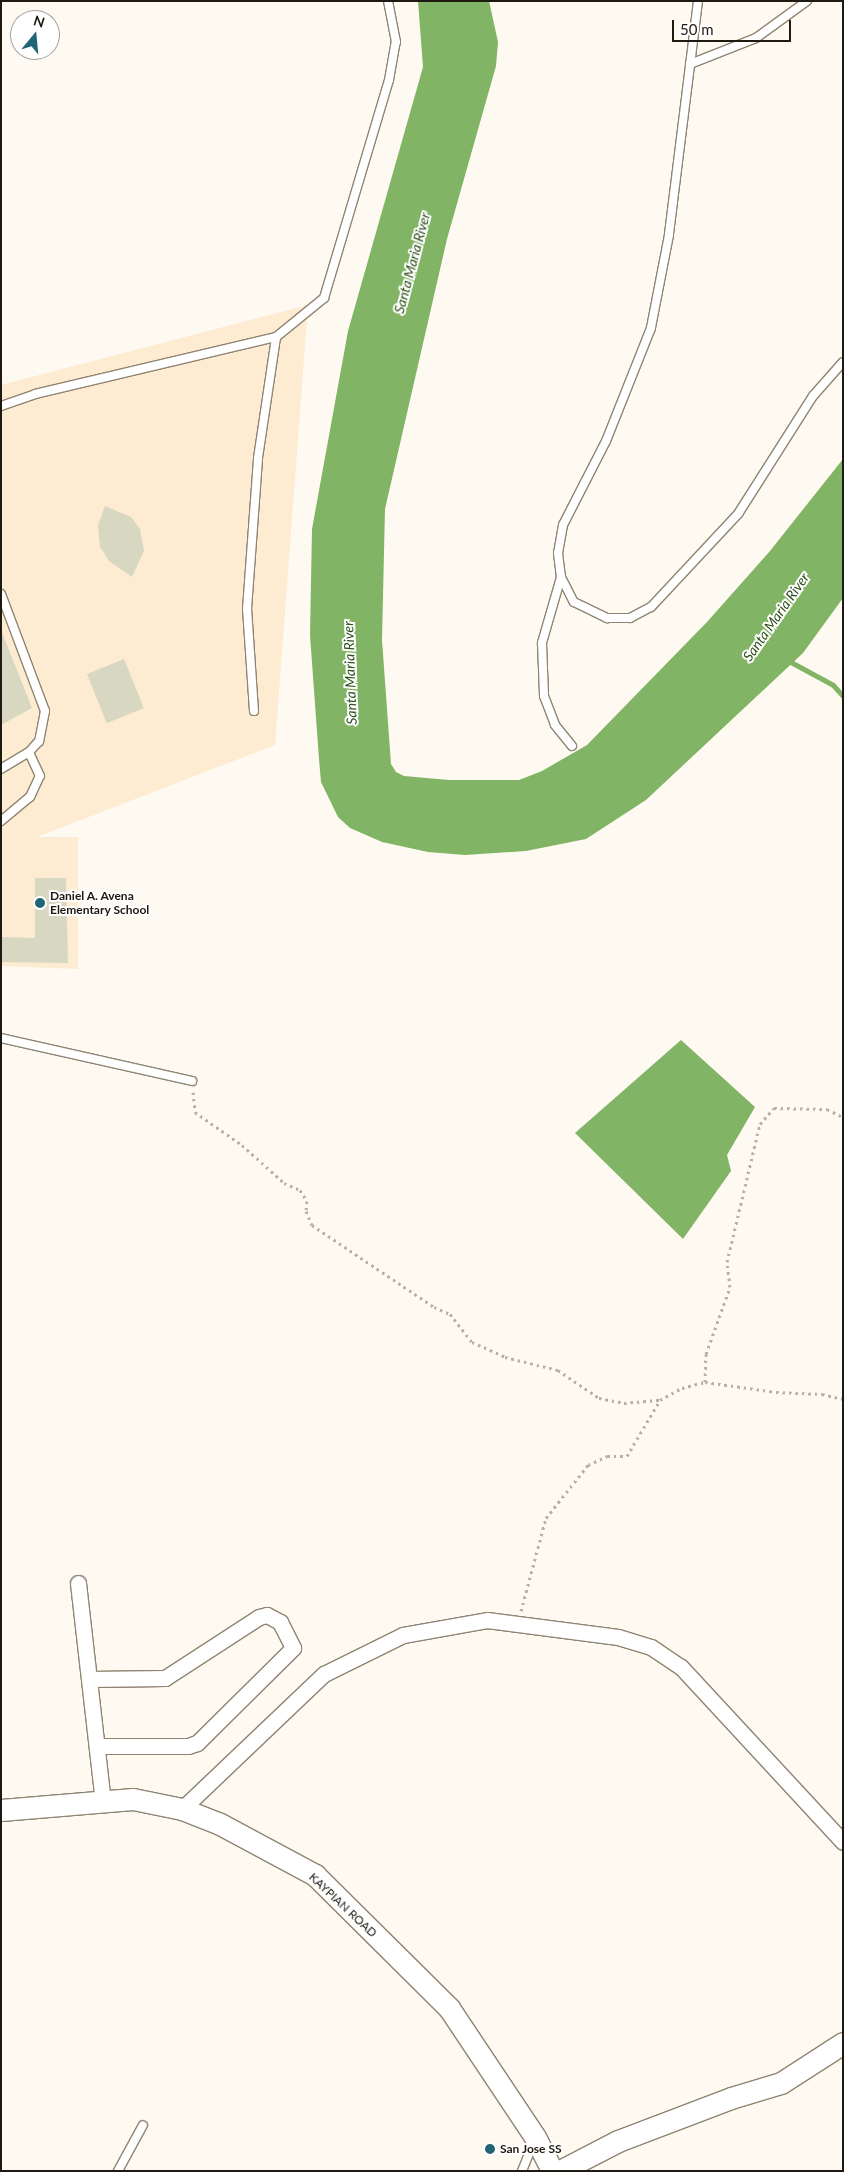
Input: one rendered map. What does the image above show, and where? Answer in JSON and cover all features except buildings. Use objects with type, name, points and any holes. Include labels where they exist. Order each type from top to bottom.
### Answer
[{"type":"main road","name":"KAYPIAN ROAD","points":[[1,1810],[133,1799],[182,1809],[220,1824],[315,1876],[449,2008],[535,2138],[552,2171]]},
{"type":"main road","points":[[560,2171],[618,2141],[731,2098],[781,2083],[843,2043]]},
{"type":"street","points":[[78,1583],[104,1802]]},
{"type":"street","points":[[89,1678],[165,1678],[259,1617],[267,1615],[280,1622],[293,1648],[196,1742],[188,1746],[97,1746]]},
{"type":"street","points":[[182,1809],[324,1674],[403,1635],[488,1620],[618,1637],[650,1647],[681,1668],[843,1842]]},
{"type":"lane","points":[[1,406],[35,394],[276,337],[324,298],[336,267],[389,80],[396,42],[388,1]]},
{"type":"lane","points":[[698,1],[669,235],[651,328],[606,441],[563,525],[558,554],[561,577],[574,602],[592,614],[607,618],[630,618],[651,607],[738,514],[813,396],[843,362]]},
{"type":"lane","points":[[690,64],[756,38],[807,1]]},
{"type":"lane","points":[[254,711],[247,609],[258,458],[276,337]]},
{"type":"lane","points":[[561,577],[542,643],[544,696],[555,725],[572,746]]},
{"type":"lane","points":[[1,594],[45,711],[39,741],[29,752],[1,769]]},
{"type":"lane","points":[[1,821],[30,797],[40,776],[29,752]]},
{"type":"lane","points":[[1,1038],[192,1081]]},
{"type":"lane","points":[[118,2171],[143,2125]]},
{"type":"lane","points":[[522,2171],[535,2138]]},
{"type":"path","points":[[192,1081],[195,1112],[242,1144],[284,1183],[300,1190],[307,1201],[306,1211],[312,1225],[434,1307],[450,1314],[472,1342],[505,1357],[558,1370],[599,1398],[624,1404],[660,1400],[682,1388],[705,1382],[776,1392],[822,1394],[843,1400]]},
{"type":"path","points":[[705,1382],[706,1354],[730,1287],[727,1262],[760,1124],[774,1108],[827,1109],[843,1117]]},
{"type":"path","points":[[518,1624],[546,1518],[588,1465],[607,1456],[628,1456],[660,1400]]},
{"type":"shaded area","points":[[308,305],[275,745],[37,837],[78,837],[78,969],[1,966],[1,385]]},
{"type":"water","name":"Santa Maria River","points":[[418,1],[489,1],[498,42],[496,66],[447,239],[385,509],[382,640],[391,764],[396,772],[404,776],[449,780],[519,780],[542,771],[587,745],[707,622],[770,551],[843,459],[843,598],[803,653],[646,800],[586,839],[526,851],[465,855],[428,852],[382,842],[350,828],[338,817],[321,782],[310,635],[312,529],[348,331],[423,67]]},
{"type":"water","points":[[681,1040],[755,1107],[727,1155],[731,1171],[683,1239],[575,1133]]},
{"type":"waterway","points":[[787,660],[833,685],[843,696]]},
{"type":"place","name":"Daniel A. Avena Elementary School","points":[[40,903]]},
{"type":"place","name":"San Jose SS","points":[[490,2149]]}]
